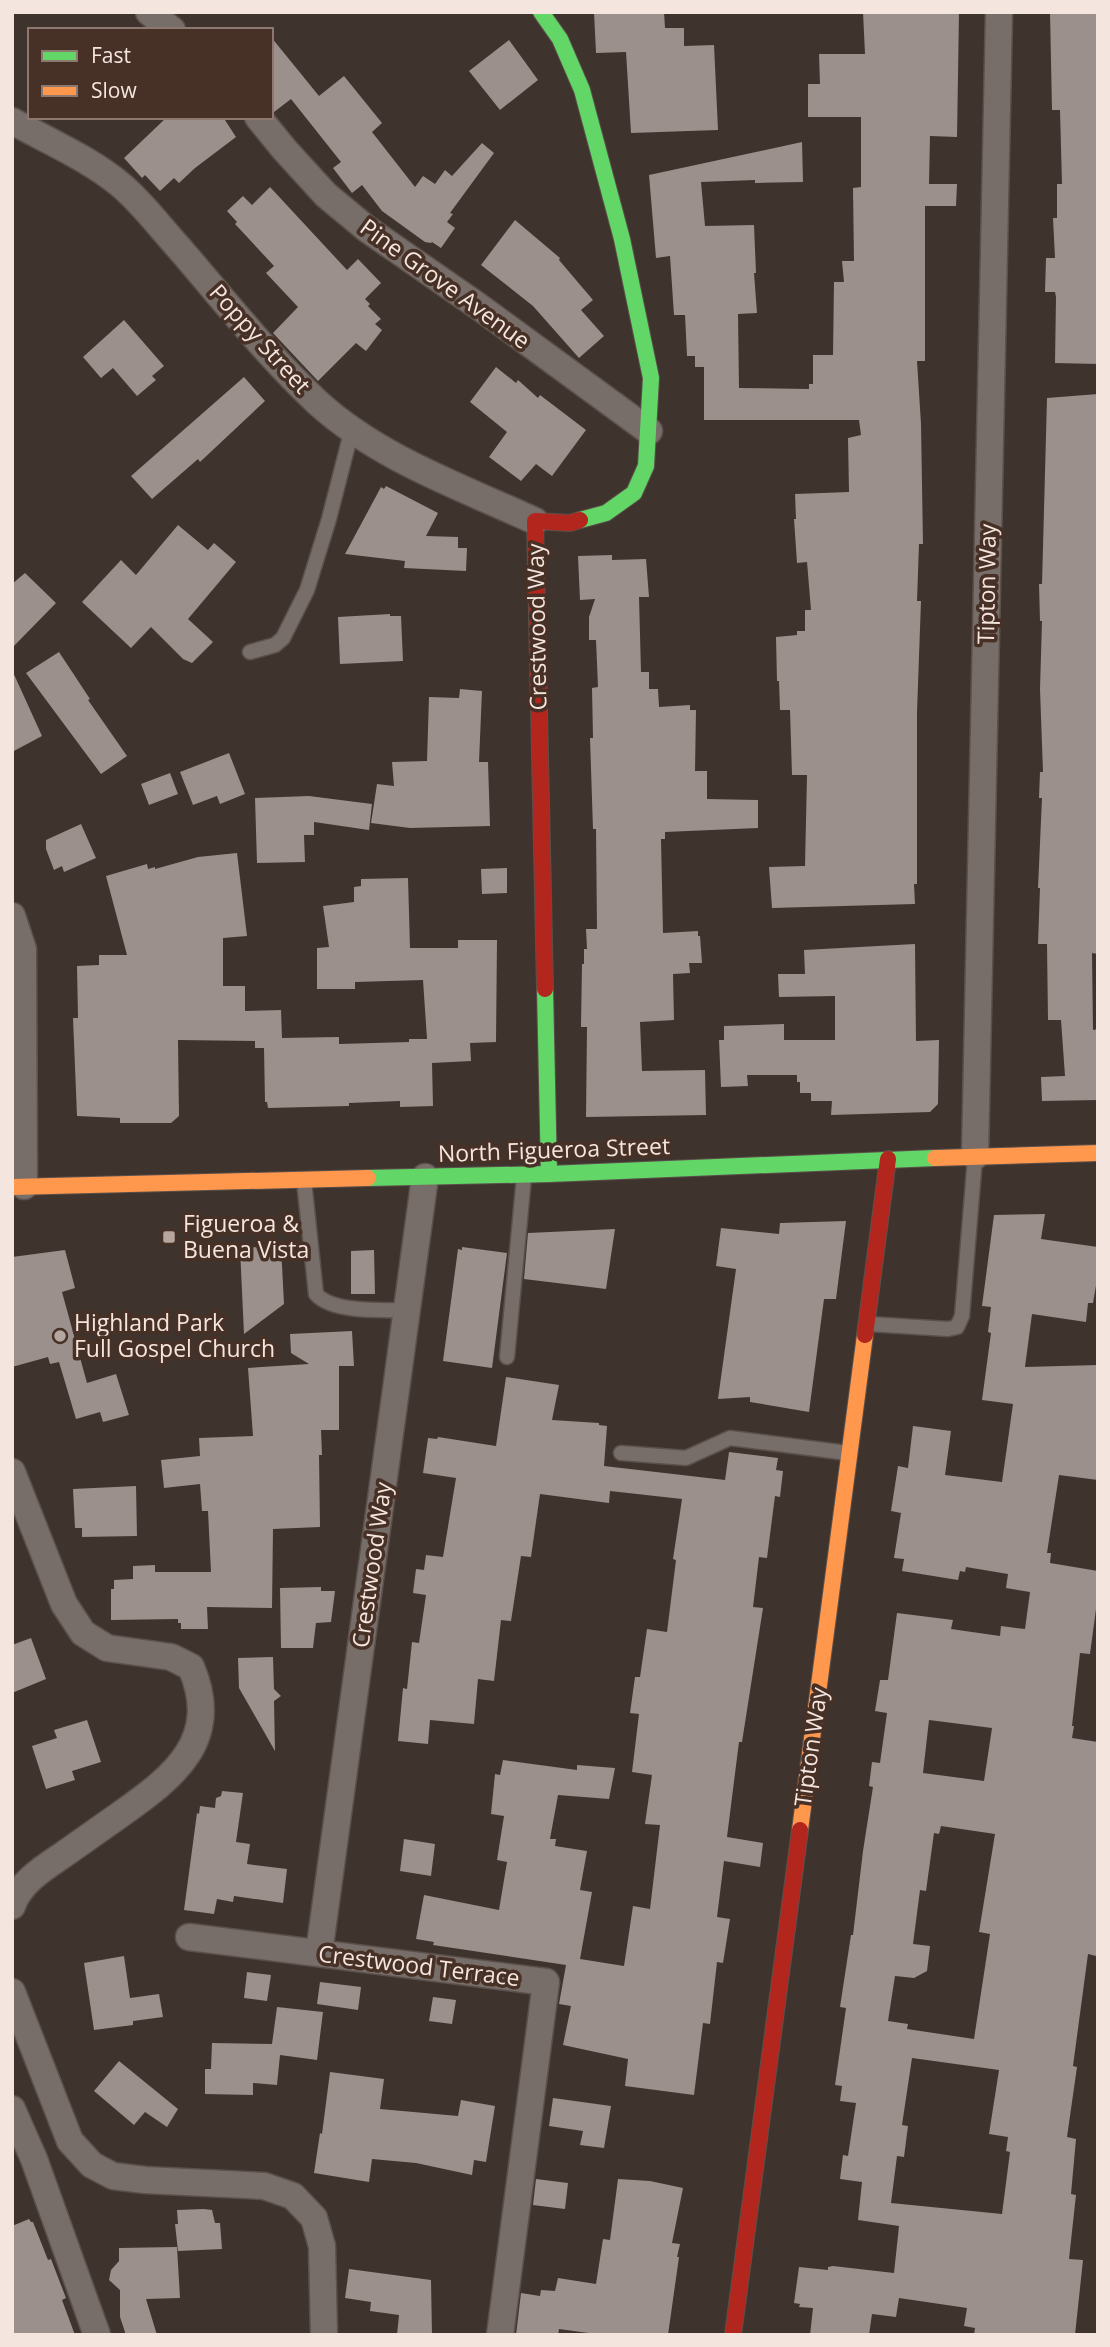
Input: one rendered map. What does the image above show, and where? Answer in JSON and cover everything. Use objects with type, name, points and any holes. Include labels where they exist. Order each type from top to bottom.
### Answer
[{"type":"street","points":[[149,12],[169,28]]},
{"type":"street","name":"Crestwood Way","points":[[541,12],[560,39],[582,90],[622,239],[651,377],[646,466],[634,493],[606,513],[582,520],[569,523],[535,521],[550,1174]]},
{"type":"street","name":"Tipton Way","points":[[975,1156],[999,12]]},
{"type":"street","name":"Pine Grove Avenue","points":[[260,119],[326,195],[367,229],[478,306],[649,432]]},
{"type":"street","name":"Poppy Street","points":[[12,121],[85,161],[121,185],[282,364],[318,402],[352,429],[398,457],[535,521]]},
{"type":"street","points":[[12,916],[23,949],[18,1187]]},
{"type":"street","name":"North Figueroa Street","points":[[18,1187],[550,1174],[1098,1153]]},
{"type":"street","name":"Tipton Way","points":[[733,2335],[888,1159]]},
{"type":"street","name":"Crestwood Way","points":[[319,1953],[425,1177]]},
{"type":"street","points":[[12,1472],[64,1604],[83,1633],[107,1648],[171,1657],[191,1667],[200,1687],[201,1718],[193,1746],[176,1772],[33,1876],[12,1906]]},
{"type":"street","name":"Crestwood Terrace","points":[[189,1937],[545,1982],[500,2335]]},
{"type":"street","points":[[12,1992],[70,2141],[92,2165],[113,2176],[145,2180],[264,2186],[293,2196],[314,2218],[322,2246],[324,2335]]},
{"type":"street","points":[[12,2109],[34,2159],[97,2335]]},
{"type":"street","points":[[34,2159],[70,2141]]},
{"type":"lane","points":[[250,652],[275,645],[283,638],[307,590],[326,533],[352,429]]},
{"type":"lane","points":[[866,1324],[948,1329],[957,1327],[962,1316],[975,1156]]},
{"type":"lane","points":[[507,1357],[524,1174]]},
{"type":"lane","points":[[304,1179],[316,1294],[330,1304],[371,1310],[407,1310]]},
{"type":"lane","points":[[621,1453],[686,1458],[730,1438],[849,1453]]},
{"type":"building","points":[[594,12],[664,12],[665,28],[684,28],[684,46],[714,45],[718,130],[631,133],[626,52],[596,53]]},
{"type":"building","points":[[863,12],[959,12],[957,137],[930,136],[929,184],[957,184],[956,206],[925,206],[925,361],[917,361],[923,544],[919,544],[917,601],[921,601],[915,904],[772,908],[769,867],[805,866],[807,775],[792,775],[790,710],[780,710],[777,681],[776,637],[797,635],[797,631],[805,631],[805,610],[811,610],[807,562],[797,563],[795,494],[849,492],[848,438],[861,435],[859,420],[704,420],[704,367],[695,367],[695,356],[687,356],[685,315],[674,315],[670,256],[656,258],[649,175],[802,142],[803,182],[701,182],[705,226],[754,225],[757,313],[738,314],[739,388],[809,389],[809,384],[813,384],[813,355],[833,355],[834,282],[844,282],[842,261],[854,261],[853,188],[861,187],[861,117],[808,117],[808,84],[820,84],[819,54],[865,54]]},
{"type":"building","points":[[1050,12],[1098,12],[1098,364],[1055,363],[1056,297],[1055,292],[1045,292],[1046,258],[1055,258],[1053,218],[1057,218],[1057,184],[1062,184],[1060,110],[1052,110]]},
{"type":"building","points":[[273,39],[319,96],[344,76],[382,123],[372,132],[415,187],[423,176],[435,184],[445,170],[452,176],[482,143],[494,153],[450,213],[453,214],[447,222],[455,228],[441,248],[432,242],[425,242],[382,211],[362,185],[352,193],[333,168],[341,162],[291,99],[274,112]]},
{"type":"building","points":[[509,40],[538,80],[500,110],[469,71]]},
{"type":"building","points":[[165,119],[224,119],[236,137],[179,183],[174,178],[160,191],[145,175],[142,178],[124,158]]},
{"type":"building","points":[[270,187],[347,270],[358,259],[381,283],[365,299],[381,319],[375,324],[382,330],[366,351],[356,343],[318,381],[273,333],[298,307],[266,273],[274,266],[235,224],[237,222],[227,211],[243,196],[252,205]]},
{"type":"building","points":[[515,220],[560,258],[593,300],[581,310],[604,336],[579,358],[533,306],[481,265]]},
{"type":"building","points":[[124,320],[164,366],[152,376],[156,380],[137,396],[113,368],[101,378],[83,357]]},
{"type":"building","points":[[496,367],[516,383],[518,380],[538,398],[540,395],[586,430],[552,476],[536,464],[521,481],[489,457],[507,432],[470,402]]},
{"type":"building","points":[[244,377],[265,401],[200,462],[198,459],[152,499],[131,476]]},
{"type":"building","points":[[1098,394],[1098,954],[1092,953],[1093,1030],[1098,1029],[1098,1100],[1042,1101],[1041,1077],[1065,1076],[1061,1020],[1048,1020],[1047,944],[1038,944],[1042,798],[1039,798],[1040,772],[1043,772],[1040,689],[1042,621],[1039,584],[1042,584],[1047,398]]},
{"type":"building","points":[[386,486],[438,513],[426,536],[458,537],[458,548],[467,548],[466,571],[404,568],[405,561],[345,554],[381,487],[384,489]]},
{"type":"building","points":[[178,525],[208,550],[214,543],[236,562],[188,619],[213,642],[192,663],[183,659],[151,627],[131,648],[82,602],[121,560],[136,575]]},
{"type":"building","points":[[612,555],[612,560],[646,559],[649,597],[639,597],[641,672],[649,672],[649,689],[658,689],[659,707],[690,705],[690,710],[696,710],[695,771],[707,771],[707,799],[758,800],[758,828],[665,832],[665,839],[661,839],[663,933],[698,931],[702,963],[689,963],[690,973],[673,974],[674,1020],[640,1022],[642,1071],[705,1070],[706,1115],[586,1117],[587,1027],[581,1027],[582,964],[584,949],[587,949],[586,929],[597,929],[596,829],[593,829],[590,738],[593,738],[592,688],[598,687],[596,640],[589,640],[589,617],[595,599],[580,600],[578,556]]},
{"type":"building","points":[[25,573],[56,603],[12,648],[12,584]]},
{"type":"building","points":[[390,614],[401,616],[403,661],[340,664],[338,617]]},
{"type":"building","points":[[59,652],[127,756],[101,774],[26,673]]},
{"type":"building","points":[[12,670],[42,736],[12,752]]},
{"type":"building","points":[[460,689],[482,691],[479,762],[488,762],[490,826],[410,828],[371,823],[377,784],[394,786],[392,762],[427,761],[429,697],[459,698]]},
{"type":"building","points":[[229,753],[245,794],[220,804],[217,796],[193,805],[180,772]]},
{"type":"building","points":[[170,773],[178,794],[149,805],[141,784]]},
{"type":"building","points":[[309,796],[372,804],[369,830],[314,822],[314,835],[304,835],[305,862],[257,863],[255,798]]},
{"type":"building","points":[[81,824],[96,858],[64,872],[62,866],[54,870],[46,849],[46,840]]},
{"type":"building","points":[[237,853],[247,936],[223,938],[223,986],[245,986],[245,1011],[281,1010],[282,1038],[339,1037],[339,1044],[427,1039],[423,980],[355,982],[355,989],[317,989],[317,948],[329,947],[323,906],[354,902],[354,887],[361,886],[361,879],[408,878],[410,948],[458,948],[458,940],[497,940],[496,1042],[470,1043],[471,1061],[432,1063],[433,1106],[400,1107],[400,1101],[349,1103],[349,1106],[268,1108],[265,1102],[264,1048],[255,1048],[255,1041],[178,1040],[179,1116],[171,1123],[120,1123],[120,1118],[77,1116],[73,1018],[78,1018],[77,966],[99,965],[99,955],[127,955],[106,876],[147,864],[148,869],[155,869],[198,857]]},
{"type":"building","points":[[507,868],[507,893],[482,894],[481,869]]},
{"type":"building","points":[[915,944],[916,1041],[939,1040],[938,1104],[930,1112],[831,1115],[832,1101],[811,1101],[811,1093],[800,1093],[797,1075],[747,1075],[748,1086],[721,1087],[719,1040],[724,1040],[724,1026],[784,1024],[784,1040],[835,1040],[835,996],[779,997],[778,974],[805,974],[804,950]]},
{"type":"building","points":[[1045,1214],[1041,1239],[1098,1247],[1098,1274],[1093,1303],[1088,1303],[1086,1322],[1032,1314],[1025,1367],[1098,1365],[1098,1480],[1059,1475],[1047,1553],[1051,1553],[1050,1563],[1098,1571],[1098,1594],[1090,1654],[1080,1653],[1072,1726],[1072,1738],[1098,1742],[1098,1939],[1096,1956],[1088,1954],[1073,2066],[1077,2067],[1067,2137],[1076,2139],[1071,2194],[1076,2195],[1069,2259],[1083,2260],[1075,2335],[974,2335],[975,2328],[964,2326],[967,2308],[899,2298],[896,2317],[872,2314],[869,2335],[810,2335],[813,2308],[799,2307],[800,2304],[794,2303],[799,2267],[828,2270],[828,2267],[833,2266],[894,2273],[899,2226],[858,2220],[862,2182],[840,2179],[843,2155],[848,2156],[856,2103],[840,2101],[842,2086],[835,2085],[846,2008],[840,2007],[853,1935],[873,1787],[869,1786],[872,1762],[880,1763],[887,1713],[875,1711],[880,1680],[888,1680],[897,1613],[953,1620],[951,1629],[1000,1636],[1001,1626],[1025,1629],[1030,1592],[1006,1588],[1008,1574],[966,1567],[965,1572],[960,1571],[958,1580],[902,1571],[904,1559],[894,1558],[901,1513],[891,1511],[898,1466],[908,1468],[913,1426],[951,1431],[945,1475],[1002,1482],[1013,1404],[982,1400],[991,1333],[988,1332],[991,1307],[982,1306],[994,1215]],"holes":[[[929,1720],[992,1728],[984,1781],[923,1773]],[[941,1826],[995,1834],[979,1932],[990,1934],[974,2039],[907,2029],[908,2024],[888,2021],[895,1976],[914,1978],[927,1971],[930,1946],[913,1944],[920,1890],[926,1891],[934,1833],[939,1834]],[[912,2058],[999,2070],[989,2134],[1008,2137],[1006,2151],[1010,2152],[1002,2214],[891,2203],[897,2156],[904,2157],[908,2126],[902,2125]]]},
{"type":"building","points":[[846,1221],[836,1299],[824,1299],[809,1412],[750,1402],[750,1397],[718,1399],[736,1269],[716,1266],[721,1228],[779,1234],[780,1223]]},
{"type":"building","points":[[615,1229],[606,1289],[524,1279],[528,1233]]},
{"type":"building","points":[[281,1246],[284,1304],[244,1334],[240,1248]]},
{"type":"building","points":[[462,1247],[507,1253],[492,1368],[443,1361],[458,1249],[462,1250]]},
{"type":"building","points":[[65,1250],[75,1288],[62,1292],[87,1383],[116,1374],[129,1415],[103,1422],[100,1412],[76,1419],[59,1362],[50,1364],[48,1357],[12,1367],[12,1257]]},
{"type":"building","points":[[374,1250],[375,1294],[351,1294],[351,1251]]},
{"type":"building","points":[[352,1331],[354,1366],[339,1366],[339,1430],[321,1430],[320,1527],[273,1529],[272,1608],[207,1607],[208,1629],[181,1629],[178,1619],[111,1620],[111,1589],[114,1589],[114,1580],[133,1579],[133,1566],[155,1565],[155,1572],[211,1572],[208,1511],[202,1511],[200,1484],[164,1488],[161,1460],[200,1456],[199,1438],[253,1436],[248,1368],[309,1364],[291,1353],[290,1334]]},
{"type":"building","points":[[506,1377],[559,1385],[552,1420],[599,1423],[607,1426],[604,1466],[725,1480],[729,1452],[778,1458],[776,1470],[783,1471],[780,1497],[775,1496],[767,1558],[759,1557],[753,1607],[763,1608],[742,1742],[739,1742],[727,1837],[763,1843],[760,1867],[724,1861],[717,1917],[730,1919],[723,1963],[717,1962],[710,2024],[703,2023],[694,2095],[625,2086],[628,2059],[563,2045],[571,2006],[559,2004],[566,1965],[433,1945],[434,1942],[416,1939],[424,1895],[499,1910],[507,1862],[497,1860],[504,1816],[491,1814],[495,1774],[500,1775],[503,1760],[577,1770],[577,1765],[615,1768],[609,1799],[558,1795],[550,1839],[556,1839],[555,1846],[587,1851],[580,1890],[592,1892],[580,1959],[624,1966],[633,1906],[650,1909],[660,1825],[645,1824],[652,1775],[632,1772],[639,1714],[630,1713],[635,1677],[640,1677],[647,1629],[667,1632],[676,1560],[673,1559],[682,1499],[610,1491],[609,1503],[540,1494],[531,1557],[521,1556],[511,1621],[501,1620],[494,1681],[478,1679],[474,1724],[430,1720],[428,1744],[398,1741],[403,1688],[407,1689],[412,1642],[419,1643],[426,1595],[413,1593],[416,1569],[424,1570],[426,1555],[443,1557],[456,1478],[423,1473],[428,1438],[438,1437],[496,1446]]},
{"type":"building","points":[[136,1486],[137,1536],[82,1537],[82,1528],[75,1528],[73,1489]]},
{"type":"building","points":[[321,1587],[321,1591],[335,1591],[331,1622],[316,1623],[313,1648],[281,1648],[280,1588]]},
{"type":"building","points":[[31,1638],[46,1679],[12,1693],[12,1645]]},
{"type":"building","points":[[273,1657],[274,1689],[281,1696],[274,1701],[275,1751],[239,1688],[238,1658]]},
{"type":"building","points":[[87,1720],[101,1762],[72,1771],[75,1780],[46,1789],[32,1746],[57,1738],[54,1730]]},
{"type":"building","points":[[222,1791],[243,1793],[236,1842],[250,1844],[247,1864],[287,1869],[283,1903],[234,1896],[233,1902],[217,1899],[214,1914],[184,1910],[197,1813],[199,1814],[200,1806],[215,1808],[216,1798],[221,1796]]},
{"type":"building","points":[[404,1839],[435,1844],[431,1876],[400,1871]]},
{"type":"building","points":[[124,1956],[130,1998],[159,1994],[163,2017],[133,2021],[133,2025],[94,2030],[84,1963]]},
{"type":"building","points":[[247,1972],[271,1975],[267,2001],[244,1998]]},
{"type":"building","points":[[320,1982],[361,1987],[358,2010],[317,2004]]},
{"type":"building","points":[[433,1997],[456,2000],[452,2024],[429,2021]]},
{"type":"building","points":[[277,2007],[323,2012],[317,2060],[280,2055],[277,2085],[253,2083],[253,2095],[205,2094],[205,2069],[211,2069],[212,2043],[272,2044]]},
{"type":"building","points":[[119,2061],[178,2109],[167,2127],[145,2112],[134,2125],[94,2091]]},
{"type":"building","points":[[330,2072],[384,2079],[380,2109],[458,2116],[461,2100],[495,2106],[486,2162],[474,2160],[472,2175],[416,2163],[372,2159],[369,2182],[314,2173]]},
{"type":"building","points":[[553,2098],[611,2106],[604,2148],[580,2145],[583,2131],[549,2126]]},
{"type":"building","points":[[536,2179],[568,2183],[565,2209],[533,2205]]},
{"type":"building","points":[[618,2179],[650,2181],[683,2188],[672,2243],[680,2244],[668,2335],[603,2335],[559,2329],[558,2335],[516,2335],[521,2293],[540,2296],[541,2290],[555,2291],[558,2278],[596,2284],[603,2239],[610,2240]]},
{"type":"building","points":[[177,2210],[212,2210],[215,2223],[220,2223],[222,2249],[178,2251],[175,2224],[178,2224]]},
{"type":"building","points":[[29,2219],[33,2222],[48,2260],[51,2259],[66,2298],[62,2300],[75,2335],[12,2335],[12,2226]]},
{"type":"building","points":[[177,2247],[180,2298],[146,2299],[157,2335],[126,2335],[120,2317],[120,2290],[109,2280],[111,2270],[119,2261],[119,2248]]},
{"type":"building","points":[[349,2269],[431,2280],[432,2335],[397,2335],[399,2315],[370,2311],[371,2302],[345,2298]]},
{"type":"traffic: fast","points":[[541,12],[560,39],[582,90],[622,239],[651,378],[646,466],[634,493],[606,513],[580,520]]},
{"type":"traffic: fast","points":[[545,989],[549,1174]]},
{"type":"traffic: fast","points":[[368,1178],[549,1174],[935,1158]]},
{"type":"traffic: slow","points":[[935,1158],[1098,1153]]},
{"type":"traffic: slow","points":[[12,1187],[368,1178]]},
{"type":"traffic: slow","points":[[800,1830],[865,1335]]},
{"type":"traffic: jam","points":[[545,989],[535,521],[570,523],[580,520]]},
{"type":"traffic: jam","points":[[865,1335],[888,1159]]},
{"type":"traffic: jam","points":[[733,2335],[800,1830]]},
{"type":"place","name":"Figueroa & Buena Vista","points":[[169,1237]]},
{"type":"place","name":"Highland Park Full Gospel Church","points":[[60,1336]]}]
